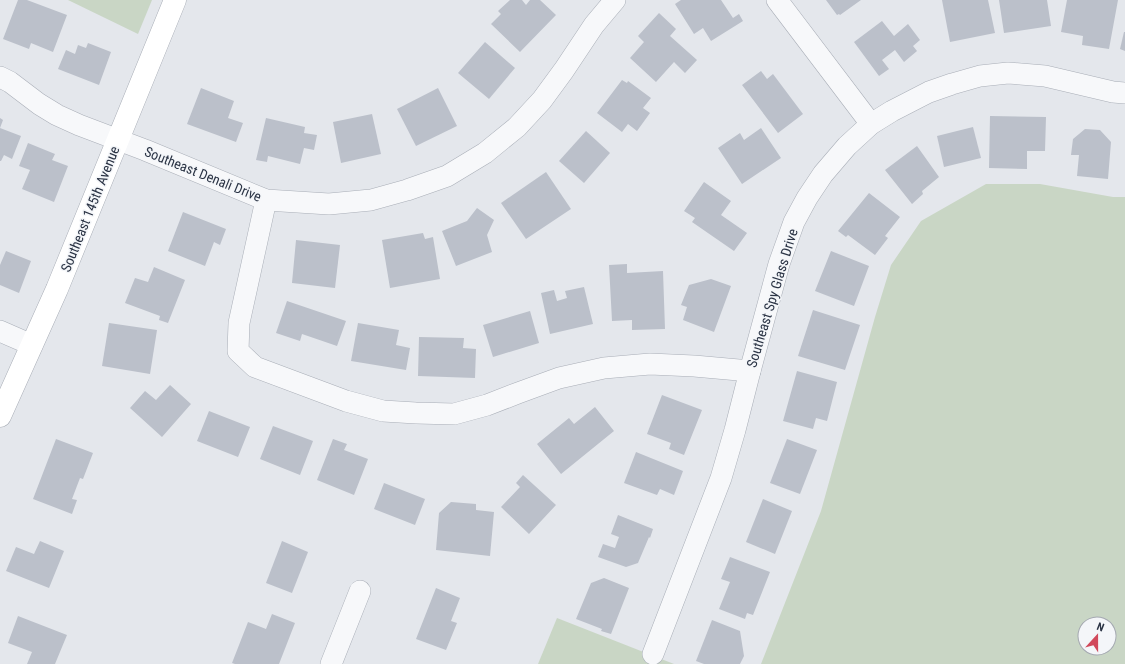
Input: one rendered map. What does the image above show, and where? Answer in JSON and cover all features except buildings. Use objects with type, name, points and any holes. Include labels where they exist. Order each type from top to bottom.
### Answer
[{"type":"street","name":"Southeast 145th Avenue","points":[[0,416],[57,289],[175,0]]},
{"type":"street","name":"Southeast Denali Drive","points":[[0,77],[10,82],[39,104],[57,115],[266,200],[329,204],[371,200],[407,190],[447,176],[485,153],[517,127],[542,100],[594,25],[615,0]]},
{"type":"street","points":[[777,0],[871,124]]},
{"type":"street","name":"Southeast Spy Glass Drive","points":[[653,654],[721,478],[779,264],[794,222],[807,198],[823,174],[847,146],[871,124],[892,111],[929,92],[980,76],[1008,73],[1044,76],[1113,92],[1125,93]]},
{"type":"street","points":[[266,200],[239,323],[238,350],[255,367],[346,401],[383,411],[454,414],[487,406],[559,378],[604,368],[650,364],[750,371]]},
{"type":"street","points":[[0,331],[32,345]]},
{"type":"street","points":[[331,664],[360,591]]},
{"type":"green space","points":[[68,0],[152,0],[138,34]]},
{"type":"green space","points":[[986,184],[1040,184],[1113,197],[1125,197],[1125,664],[761,664],[821,511],[891,265],[921,221]]},
{"type":"green space","points":[[557,618],[674,664],[538,664]]}]
